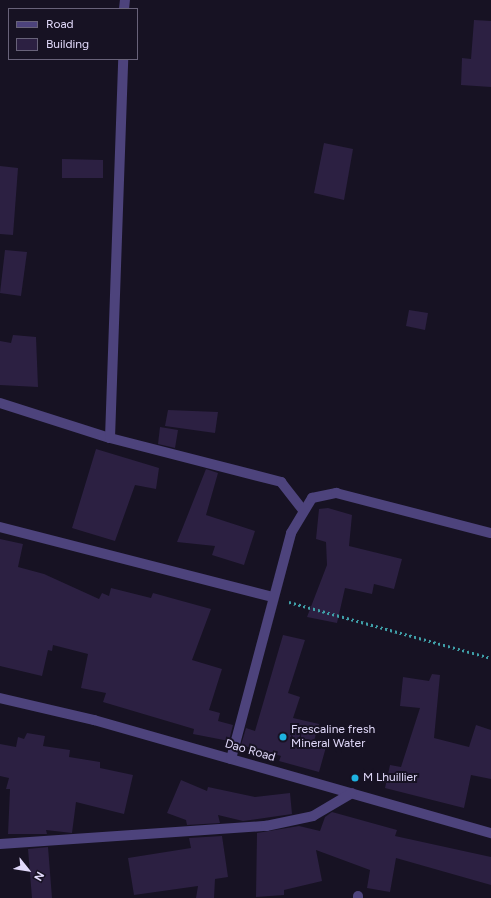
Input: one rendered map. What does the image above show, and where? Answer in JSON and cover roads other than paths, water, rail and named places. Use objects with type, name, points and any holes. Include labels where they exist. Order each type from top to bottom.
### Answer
[{"type":"street","points":[[110,438],[123,60]]},
{"type":"street","points":[[0,403],[110,438],[281,482],[302,510]]},
{"type":"street","points":[[231,759],[272,597],[302,510],[312,498],[336,493],[491,533]]},
{"type":"street","points":[[0,527],[272,597]]},
{"type":"street","name":"Dao Road","points":[[0,698],[231,759],[491,833]]},
{"type":"street","points":[[0,844],[266,826],[313,816],[352,793]]},
{"type":"place","name":"Frescaline fresh Mineral Water","points":[[283,737]]},
{"type":"place","name":"M Lhuillier","points":[[355,778]]}]
